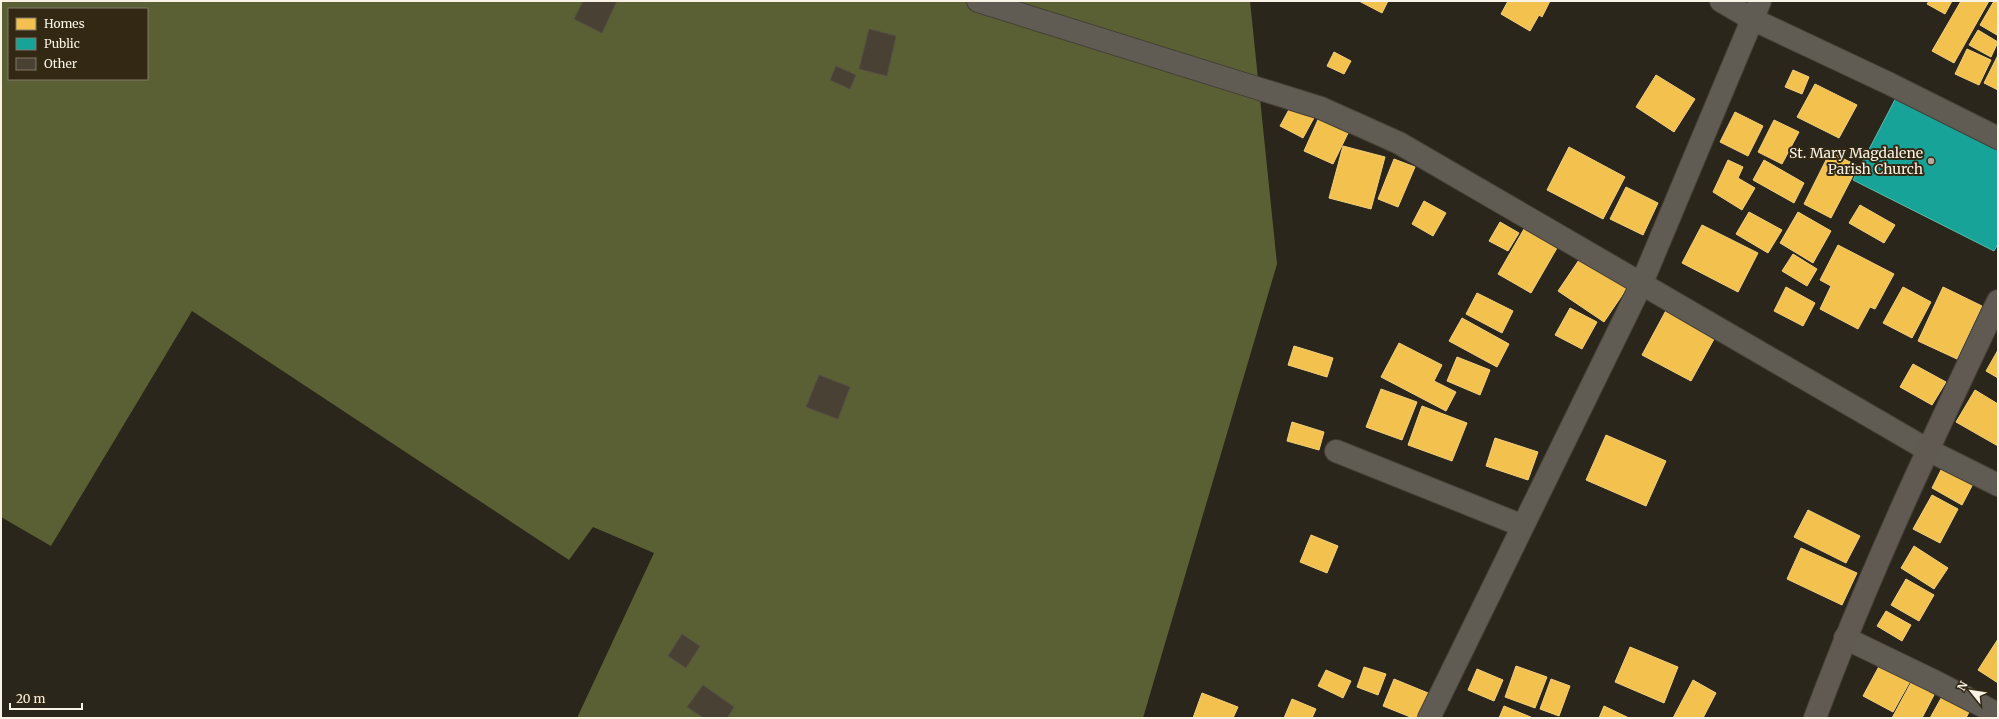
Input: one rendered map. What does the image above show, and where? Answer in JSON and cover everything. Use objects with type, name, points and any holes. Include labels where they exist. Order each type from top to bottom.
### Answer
[{"type":"street","points":[[978,1],[1321,108],[1399,143],[1641,285],[1928,450],[1998,485]]},
{"type":"street","points":[[1721,1],[1756,10],[1888,83],[1998,138]]},
{"type":"street","points":[[1429,718],[1641,285],[1756,10]]},
{"type":"street","points":[[1815,718],[1845,638],[1928,450],[1998,301]]},
{"type":"street","points":[[1336,451],[1523,526]]},
{"type":"street","points":[[1845,638],[1998,714]]},
{"type":"green space","points":[[1,1],[1250,1],[1277,264],[1143,718],[577,718],[654,553],[593,527],[569,560],[192,311],[51,546],[1,517]]},
{"type":"building: Homes","points":[[1359,1],[1388,1],[1382,13]]},
{"type":"building: Homes","points":[[1508,1],[1550,1],[1542,17],[1539,15],[1530,31],[1501,14]]},
{"type":"building: Homes","points":[[1929,1],[1952,1],[1945,14],[1927,4]]},
{"type":"building: Homes","points":[[1961,1],[1989,1],[1954,63],[1932,51]]},
{"type":"building: Homes","points":[[1994,1],[1998,1],[1997,35],[1980,25]]},
{"type":"building: Homes","points":[[1978,30],[1998,42],[1991,57],[1969,45]]},
{"type":"building: Homes","points":[[1967,49],[1991,60],[1979,85],[1955,74]]},
{"type":"building: Homes","points":[[1334,52],[1351,61],[1344,74],[1327,66]]},
{"type":"building: Homes","points":[[1998,55],[1998,90],[1984,83]]},
{"type":"building: Homes","points":[[1793,70],[1809,77],[1802,94],[1785,87]]},
{"type":"building: Homes","points":[[1656,75],[1695,99],[1674,132],[1636,107]]},
{"type":"building: Homes","points":[[1815,84],[1857,105],[1839,138],[1797,117]]},
{"type":"building: Homes","points":[[1904,93],[1934,110],[1918,138],[1888,122]]},
{"type":"building: Homes","points":[[1292,104],[1315,116],[1303,138],[1280,126]]},
{"type":"building: Homes","points":[[1735,112],[1763,126],[1748,156],[1720,142]]},
{"type":"building: Homes","points":[[1321,113],[1351,127],[1333,164],[1304,151]]},
{"type":"building: Homes","points":[[1774,120],[1799,132],[1782,164],[1758,152]]},
{"type":"building: Homes","points":[[1890,126],[1917,142],[1902,168],[1875,152]]},
{"type":"building: Homes","points":[[1932,131],[1998,166],[1998,188],[1989,205],[1914,164]]},
{"type":"building: Homes","points":[[1343,146],[1385,157],[1371,209],[1329,198]]},
{"type":"building: Homes","points":[[1569,147],[1625,177],[1603,219],[1547,190]]},
{"type":"building: Homes","points":[[1830,152],[1858,166],[1831,218],[1804,204]]},
{"type":"building: Homes","points":[[1870,156],[1917,177],[1907,198],[1860,177]]},
{"type":"building: Homes","points":[[1394,159],[1415,167],[1398,207],[1378,199]]},
{"type":"building: Homes","points":[[1728,160],[1743,167],[1738,178],[1755,188],[1742,210],[1713,192]]},
{"type":"building: Homes","points":[[1764,160],[1804,183],[1794,203],[1753,180]]},
{"type":"building: Homes","points":[[1626,187],[1658,203],[1643,235],[1610,219]]},
{"type":"building: Homes","points":[[1424,201],[1446,213],[1433,236],[1412,224]]},
{"type":"building: Homes","points":[[1860,205],[1895,225],[1884,243],[1849,223]]},
{"type":"building: Homes","points":[[1749,212],[1782,230],[1768,253],[1736,234]]},
{"type":"building: Homes","points":[[1798,212],[1831,231],[1813,263],[1780,243]]},
{"type":"building: Homes","points":[[1500,222],[1519,233],[1508,251],[1489,241]]},
{"type":"building: Homes","points":[[1702,225],[1758,253],[1738,292],[1682,263]]},
{"type":"building: Homes","points":[[1524,229],[1557,248],[1531,293],[1498,274]]},
{"type":"building: Homes","points":[[1838,245],[1894,274],[1875,309],[1870,307],[1858,329],[1820,309],[1831,286],[1820,280]]},
{"type":"building: Homes","points":[[1793,254],[1817,269],[1807,286],[1782,271]]},
{"type":"building: Homes","points":[[1581,257],[1627,288],[1604,322],[1558,291]]},
{"type":"building: Homes","points":[[1786,287],[1815,303],[1803,326],[1774,311]]},
{"type":"building: Homes","points":[[1903,287],[1931,302],[1912,338],[1883,323]]},
{"type":"building: Homes","points":[[1943,287],[1982,306],[1957,359],[1918,341]]},
{"type":"building: Homes","points":[[1477,293],[1513,311],[1502,333],[1466,314]]},
{"type":"building: Homes","points":[[1670,303],[1719,330],[1691,381],[1642,355]]},
{"type":"building: Homes","points":[[1570,308],[1597,322],[1582,349],[1555,335]]},
{"type":"building: Homes","points":[[1462,318],[1509,344],[1497,367],[1449,341]]},
{"type":"building: Homes","points":[[1399,343],[1442,365],[1434,381],[1456,392],[1446,411],[1381,377]]},
{"type":"building: Homes","points":[[1294,346],[1333,358],[1327,377],[1288,365]]},
{"type":"building: Homes","points":[[1998,350],[1998,378],[1986,371]]},
{"type":"building: Homes","points":[[1457,357],[1490,370],[1480,395],[1447,381]]},
{"type":"building: Homes","points":[[1913,364],[1946,382],[1932,405],[1900,387]]},
{"type":"building: Homes","points":[[1381,389],[1417,402],[1402,440],[1366,427]]},
{"type":"building: Homes","points":[[1975,390],[1998,404],[1998,446],[1956,422]]},
{"type":"building: Homes","points":[[1422,406],[1467,423],[1452,461],[1408,445]]},
{"type":"building: Homes","points":[[1292,422],[1324,432],[1319,450],[1287,441]]},
{"type":"building: Homes","points":[[1606,435],[1666,461],[1646,506],[1586,480]]},
{"type":"building: Homes","points":[[1495,438],[1538,452],[1528,480],[1486,466]]},
{"type":"building: Homes","points":[[1944,464],[1975,480],[1962,505],[1932,488]]},
{"type":"building: Homes","points":[[1932,495],[1958,509],[1940,543],[1913,529]]},
{"type":"building: Homes","points":[[1808,510],[1860,536],[1846,563],[1794,537]]},
{"type":"building: Homes","points":[[1311,535],[1338,546],[1327,573],[1300,562]]},
{"type":"building: Homes","points":[[1914,546],[1948,568],[1934,589],[1901,568]]},
{"type":"building: Homes","points":[[1801,548],[1857,573],[1842,605],[1787,579]]},
{"type":"building: Homes","points":[[1906,579],[1934,595],[1919,621],[1891,605]]},
{"type":"building: Homes","points":[[1886,611],[1911,625],[1902,641],[1877,626]]},
{"type":"building: Homes","points":[[1998,639],[1998,683],[1978,670]]},
{"type":"building: Homes","points":[[1630,647],[1678,667],[1664,703],[1615,682]]},
{"type":"building: Homes","points":[[1883,659],[1913,676],[1893,712],[1863,696]]},
{"type":"building: Homes","points":[[1516,666],[1547,677],[1535,708],[1505,697]]},
{"type":"building: Homes","points":[[1364,667],[1386,674],[1378,695],[1357,687]]},
{"type":"building: Homes","points":[[1477,669],[1503,680],[1494,701],[1468,690]]},
{"type":"building: Homes","points":[[1326,670],[1351,681],[1343,698],[1318,686]]},
{"type":"building: Homes","points":[[1394,679],[1433,695],[1424,718],[1413,718],[1383,706]]},
{"type":"building: Homes","points":[[1551,679],[1570,686],[1559,716],[1540,709]]},
{"type":"building: Homes","points":[[1693,680],[1716,693],[1703,718],[1673,718]]},
{"type":"building: Homes","points":[[1912,681],[1935,693],[1922,718],[1892,718]]},
{"type":"building: Homes","points":[[1202,693],[1238,707],[1233,718],[1193,718]]},
{"type":"building: Homes","points":[[1944,693],[1971,708],[1966,718],[1930,718]]},
{"type":"building: Homes","points":[[1292,699],[1316,709],[1312,718],[1284,718]]},
{"type":"building: Homes","points":[[1504,706],[1533,718],[1499,718]]},
{"type":"building: Homes","points":[[1604,706],[1629,718],[1599,718]]},
{"type":"building: Public","name":"St. Mary Magdalene Parish Church","points":[[1900,90],[1998,141],[1998,244],[1994,251],[1853,180]]},
{"type":"building: Other","points":[[583,1],[617,1],[602,33],[574,19]]},
{"type":"building: Other","points":[[869,29],[896,36],[887,76],[859,69]]},
{"type":"building: Other","points":[[836,66],[856,75],[850,89],[830,80]]},
{"type":"building: Other","points":[[819,375],[850,387],[838,419],[806,407]]},
{"type":"building: Other","points":[[682,634],[700,646],[686,668],[668,656]]},
{"type":"building: Other","points":[[703,685],[734,707],[727,718],[704,718],[687,707]]},
{"type":"place","name":"St. Mary Magdalene Parish Church","points":[[1931,161]]}]
